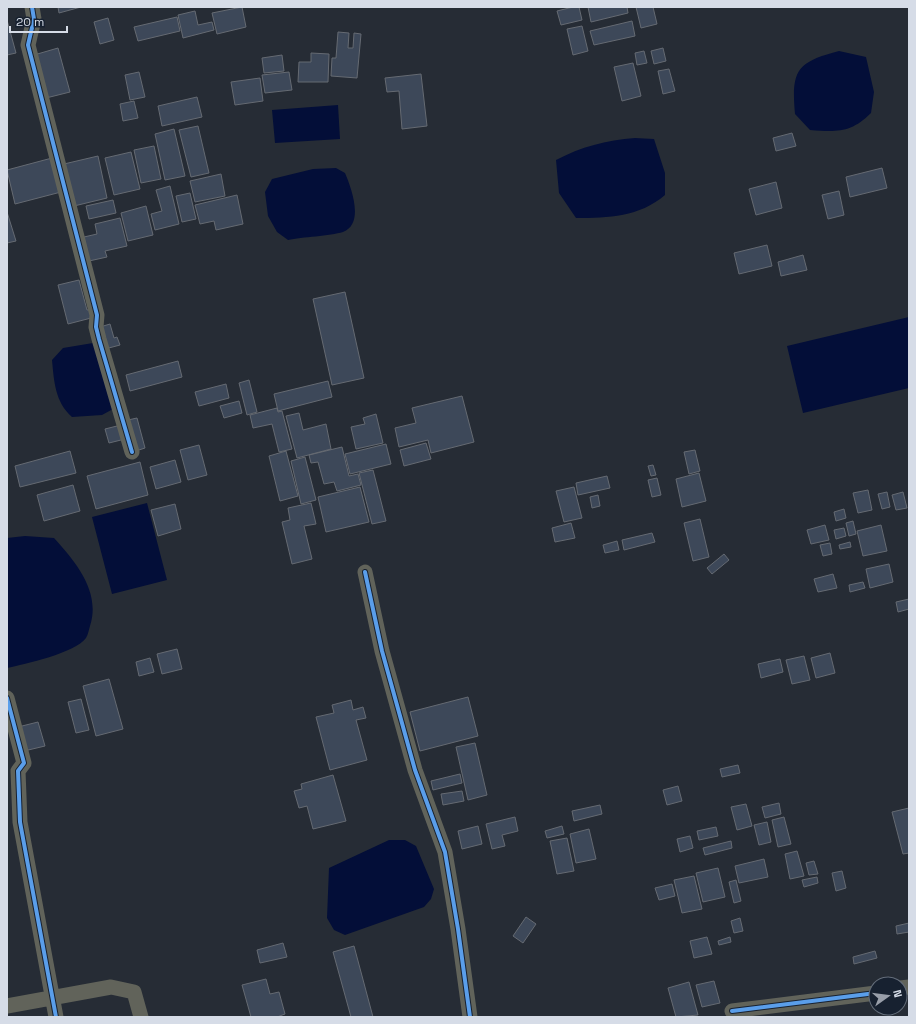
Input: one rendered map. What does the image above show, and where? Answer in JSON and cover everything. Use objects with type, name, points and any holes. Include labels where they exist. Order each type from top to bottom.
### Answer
[{"type":"street","points":[[32,7],[34,19],[28,45],[97,315],[96,327],[99,339],[132,452]]},
{"type":"street","points":[[365,572],[382,651],[413,762],[445,852],[458,928],[470,1017]]},
{"type":"street","points":[[7,698],[24,763],[18,771],[20,822],[38,924],[54,998],[56,1017]]},
{"type":"street","points":[[7,1006],[111,987],[134,992],[141,1017]]},
{"type":"street","points":[[732,1011],[868,994]]},
{"type":"water","points":[[839,51],[866,57],[874,92],[871,113],[864,120],[850,128],[843,130],[810,130],[795,114],[794,87],[796,78],[800,70],[806,64],[814,59]]},
{"type":"water","points":[[338,105],[340,139],[275,143],[272,110]]},
{"type":"water","points":[[635,138],[654,139],[665,173],[665,195],[645,208],[623,215],[600,218],[576,218],[559,193],[556,160],[575,151],[594,145],[614,140]]},
{"type":"water","points":[[336,168],[345,173],[353,196],[355,214],[350,228],[343,232],[288,240],[277,232],[268,216],[265,192],[272,179],[313,169]]},
{"type":"water","points":[[909,317],[909,388],[803,413],[787,346]]},
{"type":"water","points":[[93,343],[113,409],[102,415],[72,417],[62,405],[56,391],[52,360],[63,348]]},
{"type":"water","points":[[147,503],[167,580],[112,594],[92,517]]},
{"type":"water","points":[[25,536],[54,538],[62,547],[78,567],[84,578],[92,601],[93,613],[86,638],[80,643],[61,653],[7,668],[7,538]]},
{"type":"water","points":[[389,840],[405,840],[416,846],[434,889],[431,899],[424,907],[345,935],[334,930],[327,918],[329,868]]},
{"type":"building","points":[[58,7],[81,7],[59,13]]},
{"type":"building","points":[[242,7],[246,27],[217,34],[212,13]]},
{"type":"building","points":[[579,7],[582,20],[561,25],[557,11]]},
{"type":"building","points":[[588,7],[627,7],[628,13],[591,22]]},
{"type":"building","points":[[636,7],[653,7],[657,24],[641,28]]},
{"type":"building","points":[[195,11],[198,25],[212,22],[214,30],[183,38],[178,15]]},
{"type":"building","points":[[177,17],[180,31],[138,41],[134,27]]},
{"type":"building","points":[[108,18],[114,40],[100,44],[94,22]]},
{"type":"building","points":[[7,20],[16,53],[7,55]]},
{"type":"building","points":[[632,21],[635,36],[594,45],[590,31]]},
{"type":"building","points":[[582,26],[588,51],[573,55],[567,29]]},
{"type":"building","points":[[338,32],[349,33],[348,48],[353,48],[354,33],[361,34],[357,78],[331,76],[332,58],[336,58]]},
{"type":"building","points":[[58,48],[70,92],[46,98],[34,55]]},
{"type":"building","points":[[663,48],[666,61],[654,64],[651,51]]},
{"type":"building","points":[[644,51],[647,63],[637,65],[635,53]]},
{"type":"building","points":[[311,53],[329,54],[328,82],[298,82],[299,62],[311,62]]},
{"type":"building","points":[[282,55],[284,71],[264,73],[262,58]]},
{"type":"building","points":[[633,63],[641,96],[622,101],[614,67]]},
{"type":"building","points":[[669,69],[675,91],[663,94],[658,71]]},
{"type":"building","points":[[139,72],[145,97],[130,100],[125,75]]},
{"type":"building","points":[[289,72],[292,90],[265,93],[262,75]]},
{"type":"building","points":[[421,74],[427,126],[402,129],[399,91],[387,92],[385,78]]},
{"type":"building","points":[[260,78],[263,101],[235,105],[231,82]]},
{"type":"building","points":[[197,97],[202,117],[162,126],[158,106]]},
{"type":"building","points":[[134,101],[138,118],[123,121],[120,104]]},
{"type":"building","points":[[198,126],[209,173],[191,177],[179,130]]},
{"type":"building","points":[[174,129],[185,176],[165,180],[155,134]]},
{"type":"building","points":[[792,133],[796,146],[776,151],[773,138]]},
{"type":"building","points":[[154,146],[161,179],[141,183],[134,150]]},
{"type":"building","points":[[131,152],[140,189],[114,195],[105,158]]},
{"type":"building","points":[[98,156],[107,198],[74,206],[64,164]]},
{"type":"building","points":[[52,158],[61,192],[15,204],[7,170]]},
{"type":"building","points":[[882,168],[887,188],[850,197],[846,177]]},
{"type":"building","points":[[221,174],[225,196],[195,202],[190,181]]},
{"type":"building","points":[[776,182],[782,208],[756,215],[749,189]]},
{"type":"building","points":[[170,186],[179,224],[155,230],[151,214],[162,211],[156,190]]},
{"type":"building","points":[[839,191],[844,215],[828,219],[822,195]]},
{"type":"building","points":[[190,193],[196,219],[182,222],[176,196]]},
{"type":"building","points":[[237,195],[243,224],[216,230],[214,221],[200,224],[195,205]]},
{"type":"building","points":[[113,200],[116,213],[89,219],[86,206]]},
{"type":"building","points":[[146,206],[153,235],[128,241],[121,213]]},
{"type":"building","points":[[7,212],[16,241],[7,243]]},
{"type":"building","points":[[120,218],[127,246],[105,251],[107,257],[89,261],[84,237],[97,234],[95,224]]},
{"type":"building","points":[[767,245],[772,266],[739,274],[734,253]]},
{"type":"building","points":[[803,255],[807,270],[781,276],[778,262]]},
{"type":"building","points":[[79,280],[87,310],[93,309],[95,317],[68,324],[58,285]]},
{"type":"building","points":[[345,292],[364,378],[332,385],[313,299]]},
{"type":"building","points":[[110,324],[114,338],[117,337],[120,345],[105,349],[100,327]]},
{"type":"building","points":[[178,361],[182,377],[130,391],[126,375]]},
{"type":"building","points":[[249,380],[257,412],[247,415],[239,383]]},
{"type":"building","points":[[328,381],[332,397],[278,411],[274,394]]},
{"type":"building","points":[[226,384],[229,398],[199,406],[195,392]]},
{"type":"building","points":[[462,396],[474,442],[431,453],[428,440],[399,447],[395,428],[416,423],[412,408]]},
{"type":"building","points":[[239,401],[242,413],[224,418],[220,406]]},
{"type":"building","points":[[277,408],[278,412],[282,411],[292,449],[279,452],[272,424],[253,428],[250,415]]},
{"type":"building","points":[[299,413],[303,430],[326,424],[331,449],[297,458],[286,416]]},
{"type":"building","points":[[376,414],[383,443],[356,449],[351,427],[365,424],[363,418]]},
{"type":"building","points":[[137,418],[145,448],[136,451],[128,420]]},
{"type":"building","points":[[121,425],[125,439],[109,443],[105,429]]},
{"type":"building","points":[[426,443],[431,459],[404,466],[400,450]]},
{"type":"building","points":[[386,444],[391,464],[350,474],[345,454]]},
{"type":"building","points":[[199,445],[207,475],[188,480],[180,450]]},
{"type":"building","points":[[342,447],[349,476],[358,474],[361,485],[337,491],[334,482],[324,484],[318,462],[311,463],[309,455]]},
{"type":"building","points":[[695,450],[700,471],[689,474],[684,452]]},
{"type":"building","points":[[70,451],[76,473],[20,487],[15,466]]},
{"type":"building","points":[[286,451],[298,496],[280,501],[269,456]]},
{"type":"building","points":[[305,457],[316,500],[301,504],[291,461]]},
{"type":"building","points":[[175,460],[181,482],[156,489],[150,467]]},
{"type":"building","points":[[140,462],[148,495],[96,509],[87,476]]},
{"type":"building","points":[[653,465],[656,475],[651,476],[648,466]]},
{"type":"building","points":[[373,470],[386,521],[372,524],[359,473]]},
{"type":"building","points":[[699,473],[706,501],[682,507],[676,479]]},
{"type":"building","points":[[607,476],[610,488],[578,495],[576,483]]},
{"type":"building","points":[[657,478],[661,495],[652,497],[648,480]]},
{"type":"building","points":[[73,485],[80,511],[44,521],[37,495]]},
{"type":"building","points":[[360,487],[369,522],[326,532],[318,497]]},
{"type":"building","points":[[574,487],[582,518],[564,522],[556,491]]},
{"type":"building","points":[[868,490],[872,510],[858,513],[853,493]]},
{"type":"building","points":[[887,492],[890,507],[882,509],[878,494]]},
{"type":"building","points":[[903,492],[907,508],[896,510],[892,495]]},
{"type":"building","points":[[598,495],[600,506],[592,508],[590,497]]},
{"type":"building","points":[[311,503],[316,524],[304,526],[312,559],[292,564],[282,522],[290,520],[288,508]]},
{"type":"building","points":[[175,504],[181,529],[158,536],[151,510]]},
{"type":"building","points":[[844,509],[846,518],[836,521],[834,512]]},
{"type":"building","points":[[700,519],[709,557],[693,561],[684,523]]},
{"type":"building","points":[[853,521],[856,534],[849,536],[846,523]]},
{"type":"building","points":[[571,523],[575,538],[555,542],[552,528]]},
{"type":"building","points":[[825,525],[829,540],[811,544],[807,530]]},
{"type":"building","points":[[881,525],[887,551],[863,556],[857,531]]},
{"type":"building","points":[[844,528],[846,536],[836,539],[834,530]]},
{"type":"building","points":[[652,533],[655,542],[624,550],[622,540]]},
{"type":"building","points":[[617,541],[619,550],[605,553],[603,545]]},
{"type":"building","points":[[850,542],[851,547],[840,549],[839,545]]},
{"type":"building","points":[[830,543],[832,554],[823,556],[820,545]]},
{"type":"building","points":[[724,554],[729,560],[712,574],[707,568]]},
{"type":"building","points":[[889,564],[893,582],[870,588],[866,569]]},
{"type":"building","points":[[833,574],[837,588],[818,592],[814,579]]},
{"type":"building","points":[[863,582],[865,588],[850,592],[849,585]]},
{"type":"building","points":[[909,599],[909,609],[898,612],[896,602]]},
{"type":"building","points":[[177,649],[182,669],[162,674],[157,654]]},
{"type":"building","points":[[830,653],[835,673],[816,678],[811,658]]},
{"type":"building","points":[[804,656],[810,680],[792,684],[786,660]]},
{"type":"building","points":[[150,658],[154,672],[139,676],[136,662]]},
{"type":"building","points":[[780,659],[783,672],[761,678],[758,664]]},
{"type":"building","points":[[109,679],[123,729],[96,736],[83,686]]},
{"type":"building","points":[[468,697],[478,736],[420,751],[410,712]]},
{"type":"building","points":[[81,699],[89,730],[76,733],[68,702]]},
{"type":"building","points":[[351,700],[353,710],[363,707],[366,718],[356,720],[367,760],[330,770],[316,717],[334,713],[332,705]]},
{"type":"building","points":[[38,722],[45,746],[24,751],[18,727]]},
{"type":"building","points":[[475,743],[487,795],[468,800],[456,747]]},
{"type":"building","points":[[738,765],[740,773],[722,777],[720,769]]},
{"type":"building","points":[[460,774],[462,783],[433,790],[431,781]]},
{"type":"building","points":[[333,775],[346,821],[313,829],[307,806],[299,808],[294,791],[302,789],[301,784]]},
{"type":"building","points":[[678,786],[682,801],[667,805],[663,790]]},
{"type":"building","points":[[462,791],[464,801],[443,805],[441,794]]},
{"type":"building","points":[[779,803],[781,814],[765,818],[762,807]]},
{"type":"building","points":[[746,804],[752,826],[737,830],[731,807]]},
{"type":"building","points":[[600,805],[602,814],[574,821],[572,811]]},
{"type":"building","points":[[909,808],[909,853],[903,854],[892,812]]},
{"type":"building","points":[[515,817],[518,831],[502,835],[505,846],[492,849],[486,824]]},
{"type":"building","points":[[784,817],[791,844],[778,847],[772,820]]},
{"type":"building","points":[[767,822],[771,842],[759,845],[754,825]]},
{"type":"building","points":[[478,826],[482,844],[462,849],[458,831]]},
{"type":"building","points":[[562,826],[564,834],[547,838],[545,831]]},
{"type":"building","points":[[716,827],[718,836],[699,840],[697,831]]},
{"type":"building","points":[[589,829],[596,859],[576,863],[570,834]]},
{"type":"building","points":[[690,836],[693,848],[680,852],[677,839]]},
{"type":"building","points":[[567,838],[574,871],[557,874],[550,841]]},
{"type":"building","points":[[731,841],[732,848],[705,855],[703,848]]},
{"type":"building","points":[[797,851],[804,876],[790,879],[785,854]]},
{"type":"building","points":[[764,859],[768,877],[739,883],[735,866]]},
{"type":"building","points":[[814,861],[818,874],[809,875],[806,863]]},
{"type":"building","points":[[718,868],[725,897],[703,902],[696,873]]},
{"type":"building","points":[[842,871],[846,888],[836,891],[832,873]]},
{"type":"building","points":[[694,876],[702,909],[682,913],[674,880]]},
{"type":"building","points":[[817,877],[818,883],[804,887],[802,880]]},
{"type":"building","points":[[736,880],[741,901],[734,903],[729,882]]},
{"type":"building","points":[[672,884],[675,896],[659,900],[655,888]]},
{"type":"building","points":[[526,917],[536,924],[523,943],[513,936]]},
{"type":"building","points":[[740,918],[743,931],[734,933],[731,921]]},
{"type":"building","points":[[909,923],[909,932],[897,934],[896,926]]},
{"type":"building","points":[[707,937],[712,954],[694,958],[690,941]]},
{"type":"building","points":[[730,937],[731,942],[719,945],[718,941]]},
{"type":"building","points":[[283,943],[287,957],[260,963],[257,950]]},
{"type":"building","points":[[354,946],[373,1017],[351,1017],[333,952]]},
{"type":"building","points":[[875,951],[877,958],[854,964],[853,957]]},
{"type":"building","points":[[266,979],[270,994],[279,992],[285,1014],[277,1017],[251,1017],[242,985]]},
{"type":"building","points":[[714,981],[720,1003],[702,1007],[696,985]]},
{"type":"building","points":[[689,982],[698,1015],[676,1017],[668,988]]},
{"type":"cycle path","points":[[32,7],[34,19],[28,45],[97,315],[96,327],[99,339],[132,452]]},
{"type":"cycle path","points":[[365,572],[382,651],[415,770],[445,852],[458,929],[470,1017]]},
{"type":"cycle path","points":[[7,698],[24,763],[18,771],[20,822],[56,1017]]},
{"type":"cycle path","points":[[732,1011],[868,994]]}]
